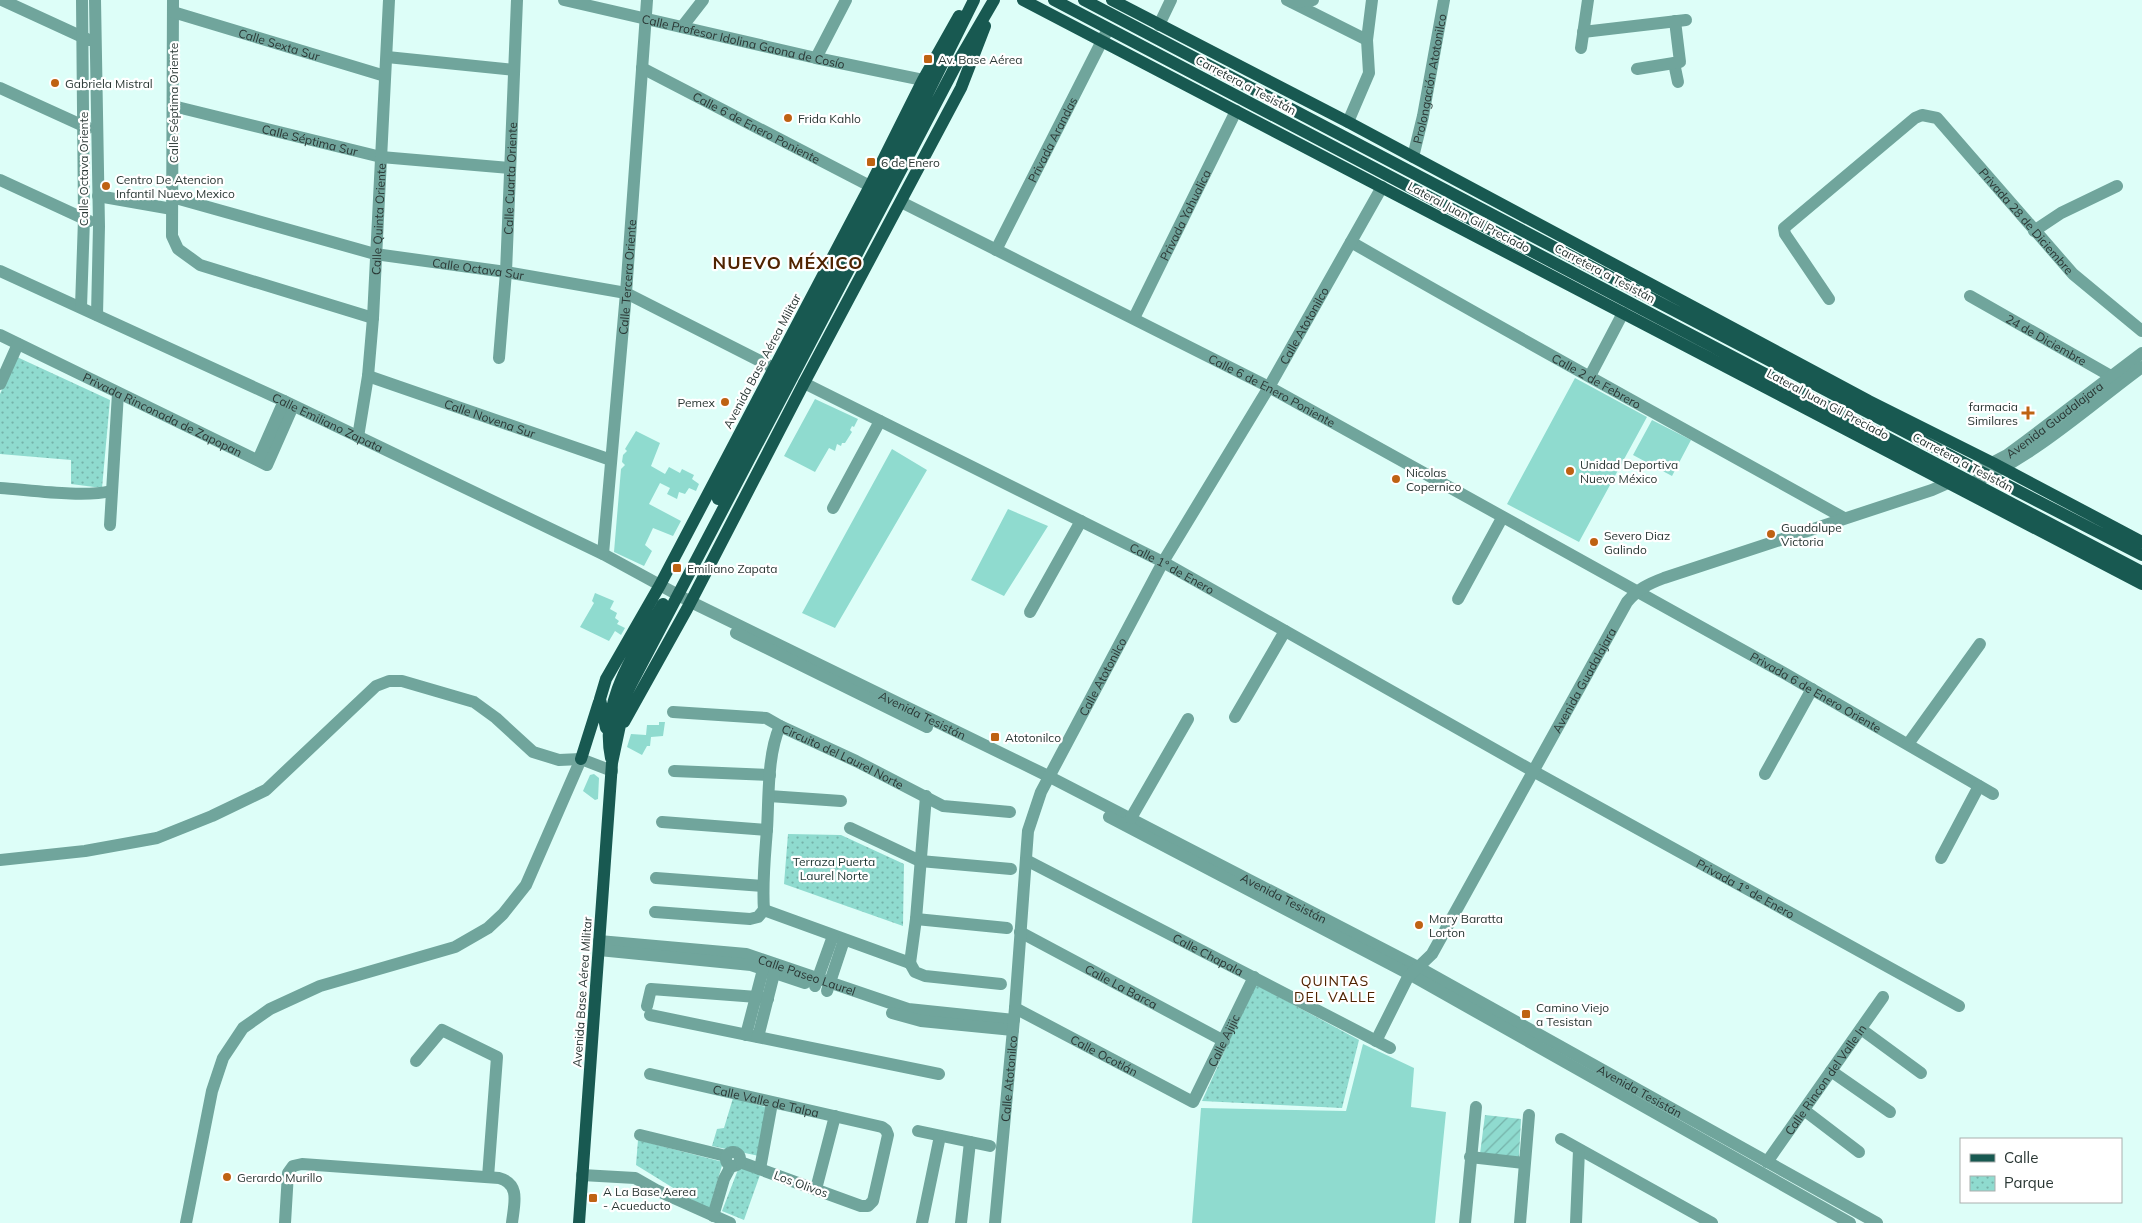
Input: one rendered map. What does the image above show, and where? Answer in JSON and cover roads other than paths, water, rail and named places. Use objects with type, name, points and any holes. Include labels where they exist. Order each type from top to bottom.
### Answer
[{"type":"main road","name":"Avenida Base Aérea Militar","points":[[579,1223],[612,767],[627,692],[666,591],[774,368],[870,186],[923,80],[962,11],[973,0]]},
{"type":"main road","name":"Avenida Base Aérea Militar","points":[[608,740],[613,701],[619,682],[886,179],[973,0]]},
{"type":"main road","name":"Lateral Juan Gil Preciado","points":[[1023,0],[1382,187],[1467,224],[1623,313],[1960,482],[2142,584]]},
{"type":"main road","name":"Carretera a Tesistán","points":[[1054,0],[1467,224],[1960,482],[2142,572]]},
{"type":"main road","name":"Carretera a Tesistán","points":[[1084,0],[2142,555]]},
{"type":"main road","name":"Lateral Juan Gil Preciado","points":[[1112,0],[1348,122],[1869,402],[1998,466],[2142,542]]},
{"type":"main road","name":"Avenida Base Aérea Militar","points":[[612,767],[600,699],[606,679],[666,591],[955,67],[992,4]]},
{"type":"main road","name":"Avenida Base Aérea Militar","points":[[620,728],[689,605],[804,383],[961,88],[982,37],[992,4]]},
{"type":"main road","points":[[581,759],[600,699]]},
{"type":"street","points":[[2,0],[96,43]]},
{"type":"street","name":"Calle Octava Oriente","points":[[81,307],[84,219],[82,0]]},
{"type":"street","name":"Calle Octava Oriente","points":[[95,0],[99,226],[97,315]]},
{"type":"street","name":"Calle Quinta Oriente","points":[[358,437],[368,376],[373,318],[389,0]]},
{"type":"street","name":"Calle Cuarta Oriente","points":[[499,358],[506,272],[517,0]]},
{"type":"street","name":"Calle Profesor Idolina Gaona de Cosío","points":[[564,0],[816,58],[923,80]]},
{"type":"street","name":"Calle Tercera Oriente","points":[[603,554],[626,293],[647,0]]},
{"type":"street","points":[[682,27],[703,0]]},
{"type":"street","points":[[816,58],[846,0]]},
{"type":"street","points":[[1160,25],[1171,0]]},
{"type":"street","points":[[1289,1],[1312,0]]},
{"type":"street","points":[[1348,122],[1369,73],[1367,40],[1372,0]]},
{"type":"street","name":"Prolongación Atotonilco","points":[[1413,157],[1423,116],[1444,0]]},
{"type":"street","points":[[1581,48],[1588,0]]},
{"type":"street","points":[[1289,1],[1367,40]]},
{"type":"street","name":"Calle Sexta Sur","points":[[173,6],[386,76]]},
{"type":"street","name":"Calle Séptima Oriente","points":[[173,6],[172,236],[178,249],[200,265],[373,318]]},
{"type":"street","points":[[1583,32],[1680,21],[1680,62],[1636,69]]},
{"type":"street","name":"Privada Arandas","points":[[996,250],[1108,28]]},
{"type":"street","points":[[387,57],[514,70]]},
{"type":"street","points":[[1674,63],[1678,82]]},
{"type":"street","name":"Calle 6 de Enero Poniente","points":[[642,68],[870,186]]},
{"type":"street","points":[[0,88],[98,132]]},
{"type":"street","name":"Calle Séptima Sur","points":[[172,106],[381,156],[510,168]]},
{"type":"street","name":"Privada Yahualica","points":[[1134,318],[1236,111]]},
{"type":"street","name":"Privada 28 de Diciembre","points":[[1829,299],[1785,234],[1784,228],[1915,118],[1922,115],[1937,118],[2072,274],[2142,331]]},
{"type":"street","points":[[0,180],[99,226]]},
{"type":"street","points":[[2034,231],[2061,213],[2117,186]]},
{"type":"street","name":"Calle Atotonilco","points":[[995,1223],[1014,1019],[1026,860],[1031,822],[1047,780],[1163,562],[1269,387],[1382,187]]},
{"type":"street","points":[[98,196],[172,203]]},
{"type":"street","name":"Calle 6 de Enero Poniente","points":[[901,202],[1269,387],[1636,592]]},
{"type":"street","name":"Calle Octava Sur","points":[[172,203],[376,254],[506,272],[626,293],[774,368]]},
{"type":"street","name":"Calle 2 de Febrero","points":[[1351,242],[1512,334],[1844,518]]},
{"type":"street","name":"Calle Emiliano Zapata","points":[[0,271],[289,404],[603,554],[666,591]]},
{"type":"street","name":"24 de Diciembre","points":[[1970,296],[2116,379]]},
{"type":"street","points":[[1590,376],[1623,313]]},
{"type":"street","name":"Privada Rinconada de Zapopan","points":[[0,335],[263,462],[289,404]]},
{"type":"street","points":[[0,384],[18,344]]},
{"type":"street","name":"Avenida Guadalajara","points":[[1376,1041],[1414,971],[1432,954],[1532,771],[1623,610],[1636,592],[1644,585],[1664,578],[1844,518],[1960,482],[1998,466],[2034,448],[2116,379],[2142,353]]},
{"type":"street","name":"Avenida Guadalajara","points":[[2116,379],[2142,367]]},
{"type":"street","name":"Calle Novena Sur","points":[[368,376],[611,460]]},
{"type":"street","name":"Calle 1° de Enero","points":[[804,383],[1163,562],[1532,771]]},
{"type":"street","points":[[110,525],[118,393]]},
{"type":"street","points":[[833,508],[880,421]]},
{"type":"street","points":[[0,488],[86,493],[111,491]]},
{"type":"street","points":[[1458,599],[1502,518]]},
{"type":"street","points":[[1030,612],[1081,521]]},
{"type":"street","name":"Avenida Tesistán","points":[[666,591],[689,605],[1047,780],[1414,971],[1850,1223]]},
{"type":"street","name":"Privada 6 de Enero Oriente","points":[[1636,592],[1812,689],[1993,794]]},
{"type":"street","points":[[1235,717],[1285,631]]},
{"type":"street","points":[[1908,744],[1980,644]]},
{"type":"street","points":[[0,860],[85,851],[157,838],[212,816],[266,790],[376,686],[389,682],[402,681],[474,702],[496,718],[533,752],[559,760],[581,759],[612,767]]},
{"type":"street","points":[[1765,774],[1812,689]]},
{"type":"street","points":[[672,712],[766,718],[780,726]]},
{"type":"street","points":[[1131,818],[1188,719]]},
{"type":"street","name":"Circuito del Laurel Norte","points":[[764,910],[763,886],[770,775],[774,741],[780,726],[856,761],[943,806],[1010,812]]},
{"type":"street","points":[[186,1223],[212,1091],[223,1058],[243,1028],[270,1009],[320,986],[456,947],[488,928],[503,914],[526,885],[581,759]]},
{"type":"street","points":[[674,771],[770,775]]},
{"type":"street","name":"Privada 1° de Enero","points":[[1532,771],[1959,1006]]},
{"type":"street","name":"Avenida Tesistán","points":[[1047,780],[1131,818],[1767,1162],[1868,1221]]},
{"type":"street","points":[[1941,858],[1979,786]]},
{"type":"street","points":[[769,796],[841,800]]},
{"type":"street","points":[[926,796],[916,919],[910,962],[915,972],[925,976],[1001,984]]},
{"type":"street","points":[[662,822],[767,830]]},
{"type":"street","points":[[850,828],[920,861],[1010,869]]},
{"type":"street","name":"Calle Chapala","points":[[1026,860],[1390,1048]]},
{"type":"street","points":[[656,878],[763,886]]},
{"type":"street","points":[[655,912],[750,919],[758,917],[764,910],[910,962]]},
{"type":"street","points":[[916,919],[1007,928]]},
{"type":"street","name":"Calle La Barca","points":[[1020,932],[1224,1041]]},
{"type":"street","points":[[823,984],[839,938]]},
{"type":"street","name":"Calle Paseo Laurel","points":[[599,946],[770,966],[823,984],[909,1019],[1014,1019]]},
{"type":"street","points":[[752,1036],[770,966]]},
{"type":"street","name":"Calle Ajijic","points":[[1194,1102],[1254,977]]},
{"type":"street","points":[[762,998],[651,989],[649,1010],[752,1036],[939,1074]]},
{"type":"street","name":"Calle Rincon del Valle In","points":[[1767,1162],[1883,997]]},
{"type":"street","name":"Calle Ocotlán","points":[[1014,1019],[1194,1102]]},
{"type":"street","points":[[1861,1029],[1921,1073]]},
{"type":"street","points":[[416,1062],[442,1030],[496,1057],[488,1177]]},
{"type":"street","points":[[1831,1071],[1890,1112]]},
{"type":"street","name":"Calle Valle de Talpa","points":[[650,1074],[882,1127],[888,1135],[873,1201],[868,1206],[861,1206]]},
{"type":"street","points":[[760,1169],[772,1102]]},
{"type":"street","points":[[1465,1223],[1476,1107]]},
{"type":"street","points":[[1804,1110],[1859,1152]]},
{"type":"street","points":[[1520,1223],[1529,1115]]},
{"type":"street","points":[[816,1189],[834,1116]]},
{"type":"street","points":[[918,1131],[990,1146]]},
{"type":"street","name":"Los Olivos","points":[[640,1135],[760,1169],[861,1206]]},
{"type":"street","points":[[922,1223],[940,1136]]},
{"type":"street","points":[[1561,1140],[1712,1223]]},
{"type":"street","points":[[962,1223],[970,1142]]},
{"type":"street","points":[[1576,1223],[1579,1150]]},
{"type":"street","points":[[1470,1157],[1524,1163]]},
{"type":"street","points":[[713,1216],[732,1161]]},
{"type":"street","points":[[285,1223],[288,1173],[292,1166],[302,1164],[488,1177],[507,1180],[513,1186],[512,1223]]},
{"type":"street","points":[[582,1174],[635,1178],[730,1223]]},
{"type":"place","name":"Av. Base Aérea","points":[[928,59]]},
{"type":"place","name":"Gabriela Mistral","points":[[55,83]]},
{"type":"place","name":"Frida Kahlo","points":[[788,118]]},
{"type":"place","name":"6 de Enero","points":[[871,162]]},
{"type":"place","name":"Centro De Atencion Infantil Nuevo Mexico","points":[[106,186]]},
{"type":"place","name":"Pemex","points":[[725,402]]},
{"type":"place","name":"farmacia Similares","points":[[2028,413]]},
{"type":"place","name":"Unidad Deportiva Nuevo México","points":[[1570,471]]},
{"type":"place","name":"Nicolas Copernico","points":[[1396,479]]},
{"type":"place","name":"Guadalupe Victoria","points":[[1771,534]]},
{"type":"place","name":"Severo Diaz Galindo","points":[[1594,542]]},
{"type":"place","name":"Emiliano Zapata","points":[[677,568]]},
{"type":"place","name":"Atotonilco","points":[[995,737]]},
{"type":"place","name":"Mary Baratta Lorton","points":[[1419,925]]},
{"type":"place","name":"Camino Viejo a Tesistan","points":[[1526,1014]]},
{"type":"place","name":"Gerardo Murillo","points":[[227,1177]]},
{"type":"place","name":"A La Base Aerea - Acueducto","points":[[593,1198]]},
{"type":"district","name":"NUEVO MÉXICO","points":[[788,262]]},
{"type":"district","name":"QUINTAS DEL VALLE","points":[[1335,990]]},
{"type":"park label","name":"Terraza Puerta Laurel Norte","points":[[834,868]]}]
